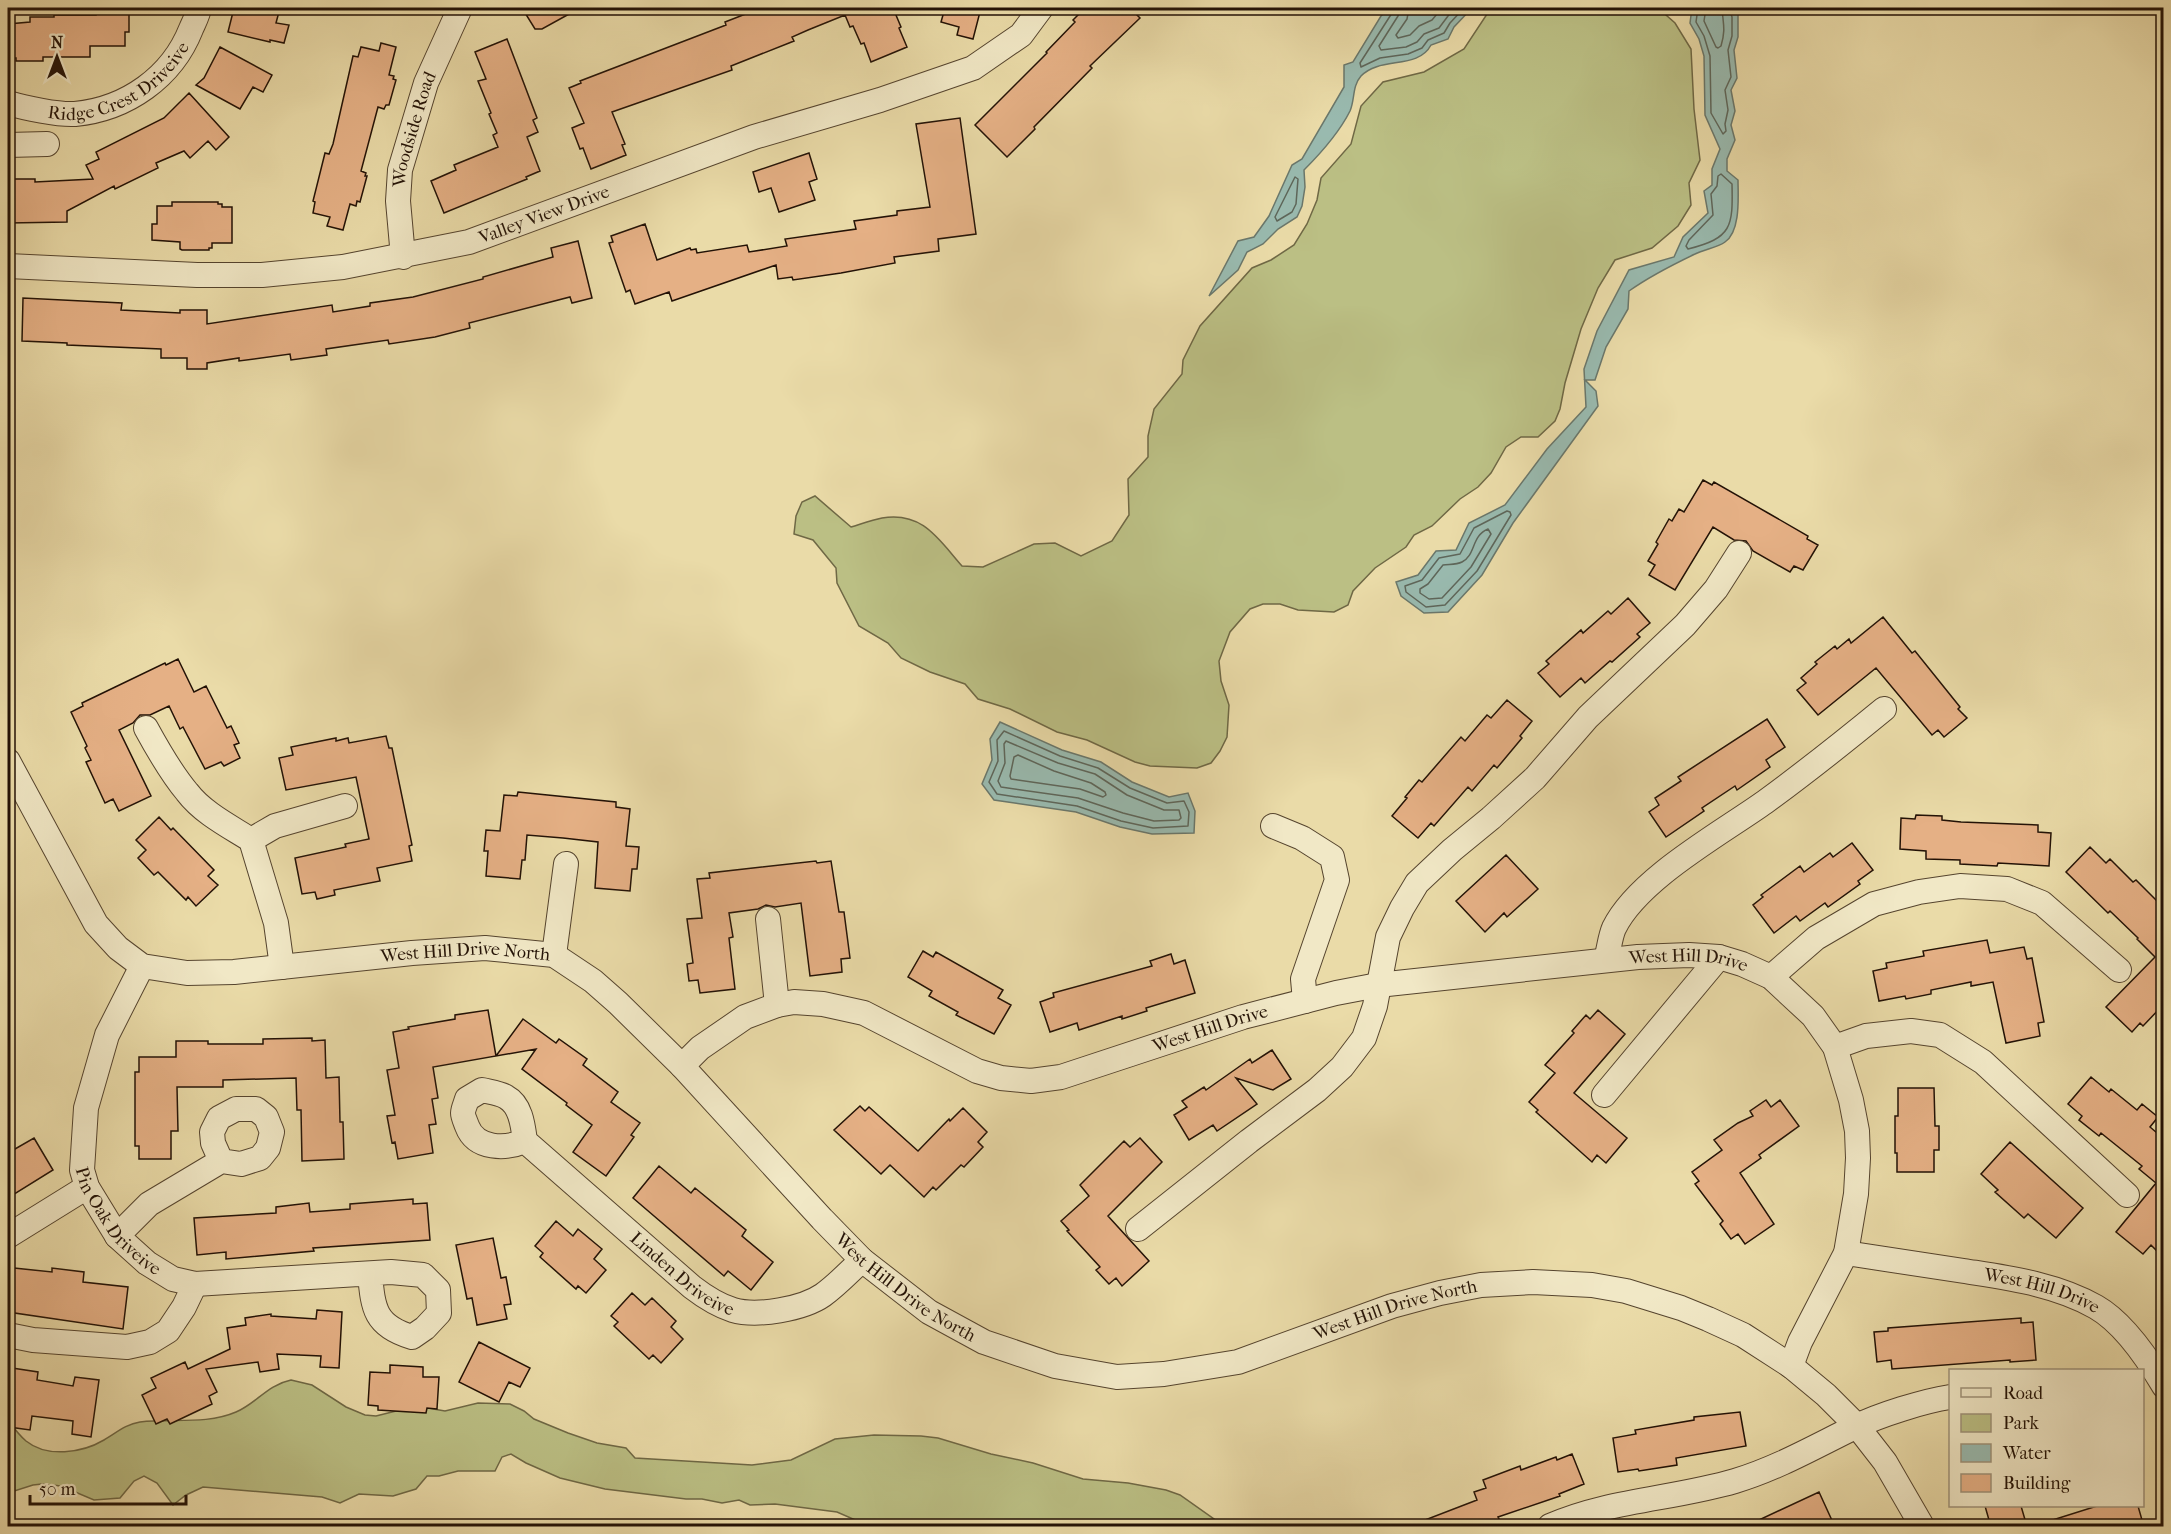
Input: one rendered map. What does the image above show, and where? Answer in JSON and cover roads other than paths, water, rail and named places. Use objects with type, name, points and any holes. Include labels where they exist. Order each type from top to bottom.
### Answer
[{"type":"street","name":"Ridge Crest Driveive","points":[[8,103],[23,108],[74,114],[109,107],[144,89],[160,77],[183,49],[199,8]]},
{"type":"street","name":"Woodside Road","points":[[403,257],[398,201],[400,170],[426,83],[460,8]]},
{"type":"street","name":"Valley View Drive","points":[[8,266],[197,275],[262,275],[343,267],[403,257],[469,242],[754,137],[880,100],[973,68],[1021,35],[1041,8]]},
{"type":"street","points":[[8,145],[47,144]]},
{"type":"street","points":[[1138,1229],[1317,1090],[1342,1067],[1364,1038],[1375,1006],[1388,937],[1417,883],[1535,778],[1588,717],[1685,626],[1716,589],[1739,554]]},
{"type":"street","points":[[1606,959],[1614,928],[1658,876],[1782,789],[1836,749],[1884,709]]},
{"type":"street","points":[[146,728],[188,794],[213,816],[252,840],[276,922],[282,967]]},
{"type":"street","name":"West Hill Drive North","points":[[8,761],[96,924],[117,948],[142,966],[187,973],[234,972],[412,953],[485,948],[554,955],[592,981],[618,1003],[682,1066],[862,1260],[929,1312],[984,1342],[1055,1366],[1117,1377],[1164,1374],[1238,1362],[1392,1306],[1481,1285],[1533,1282],[1592,1285],[1626,1291],[1681,1308],[1743,1335],[1791,1366],[1826,1395],[1857,1426],[1885,1462],[1922,1527]]},
{"type":"street","points":[[252,840],[275,826],[345,806]]},
{"type":"street","points":[[1273,826],[1302,838],[1332,857],[1336,880],[1303,979],[1305,1001]]},
{"type":"street","points":[[554,955],[566,864]]},
{"type":"street","name":"West Hill Drive","points":[[1771,978],[1816,938],[1874,904],[1918,892],[1960,886],[2007,890],[2042,903],[2119,970]]},
{"type":"street","points":[[768,919],[777,1005]]},
{"type":"street","name":"West Hill Drive","points":[[682,1066],[700,1048],[745,1017],[777,1005],[794,1002],[823,1004],[864,1013],[977,1071],[1001,1078],[1031,1081],[1061,1077],[1244,1017],[1336,993],[1606,959],[1689,955],[1719,957],[1742,964],[1771,978],[1813,1016],[1835,1047],[1851,1100],[1858,1149],[1854,1215],[1846,1253],[1800,1342],[1791,1366]]},
{"type":"street","points":[[1604,1095],[1719,957]]},
{"type":"street","name":"Pin Oak Driveive","points":[[142,966],[106,1035],[86,1108],[82,1170],[87,1186],[117,1236],[147,1263],[173,1280],[195,1284],[370,1274]]},
{"type":"street","points":[[1835,1047],[1866,1036],[1911,1031],[1940,1035],[1983,1062],[2127,1195]]},
{"type":"street","name":"Linden Driveive","points":[[525,1141],[692,1287],[709,1300],[735,1311],[765,1312],[796,1307],[822,1295],[862,1260]]},
{"type":"street","points":[[117,1236],[149,1204],[221,1161]]},
{"type":"street","points":[[8,1236],[87,1186]]},
{"type":"street","name":"West Hill Drive","points":[[1846,1253],[2020,1280],[2066,1293],[2098,1307],[2126,1332],[2147,1357],[2163,1386]]},
{"type":"street","points":[[8,1335],[33,1340],[127,1347],[150,1342],[168,1331],[184,1307],[195,1284]]},
{"type":"street","points":[[1550,1527],[1609,1506],[1734,1481],[1771,1468],[1818,1447],[1857,1426],[1933,1400],[1949,1397]]},
{"type":"water","points":[[1389,8],[1472,8],[1454,27],[1448,39],[1431,45],[1417,58],[1378,66],[1361,76],[1356,84],[1352,107],[1346,119],[1304,170],[1305,187],[1302,206],[1297,217],[1278,229],[1263,244],[1247,252],[1238,270],[1209,296],[1238,241],[1254,237],[1269,216],[1292,165],[1302,159],[1344,87],[1344,65],[1353,62],[1381,16]]},
{"type":"water","points":[[1692,8],[1734,8],[1738,15],[1738,37],[1734,50],[1737,78],[1731,90],[1735,111],[1731,125],[1735,140],[1727,159],[1727,171],[1738,180],[1738,213],[1734,230],[1722,244],[1678,262],[1629,291],[1628,309],[1606,347],[1595,380],[1585,380],[1596,391],[1598,406],[1513,523],[1482,575],[1448,612],[1424,613],[1401,596],[1396,582],[1418,575],[1436,551],[1456,550],[1469,523],[1505,505],[1547,449],[1586,407],[1584,369],[1597,331],[1629,270],[1674,257],[1683,237],[1708,213],[1704,191],[1712,185],[1712,169],[1720,149],[1705,115],[1704,56],[1699,39],[1690,23]]},
{"type":"water","points":[[1000,722],[1062,750],[1101,762],[1132,782],[1169,797],[1188,793],[1195,811],[1194,833],[1152,834],[1120,827],[1076,812],[994,800],[982,784],[992,760],[990,739]]}]
